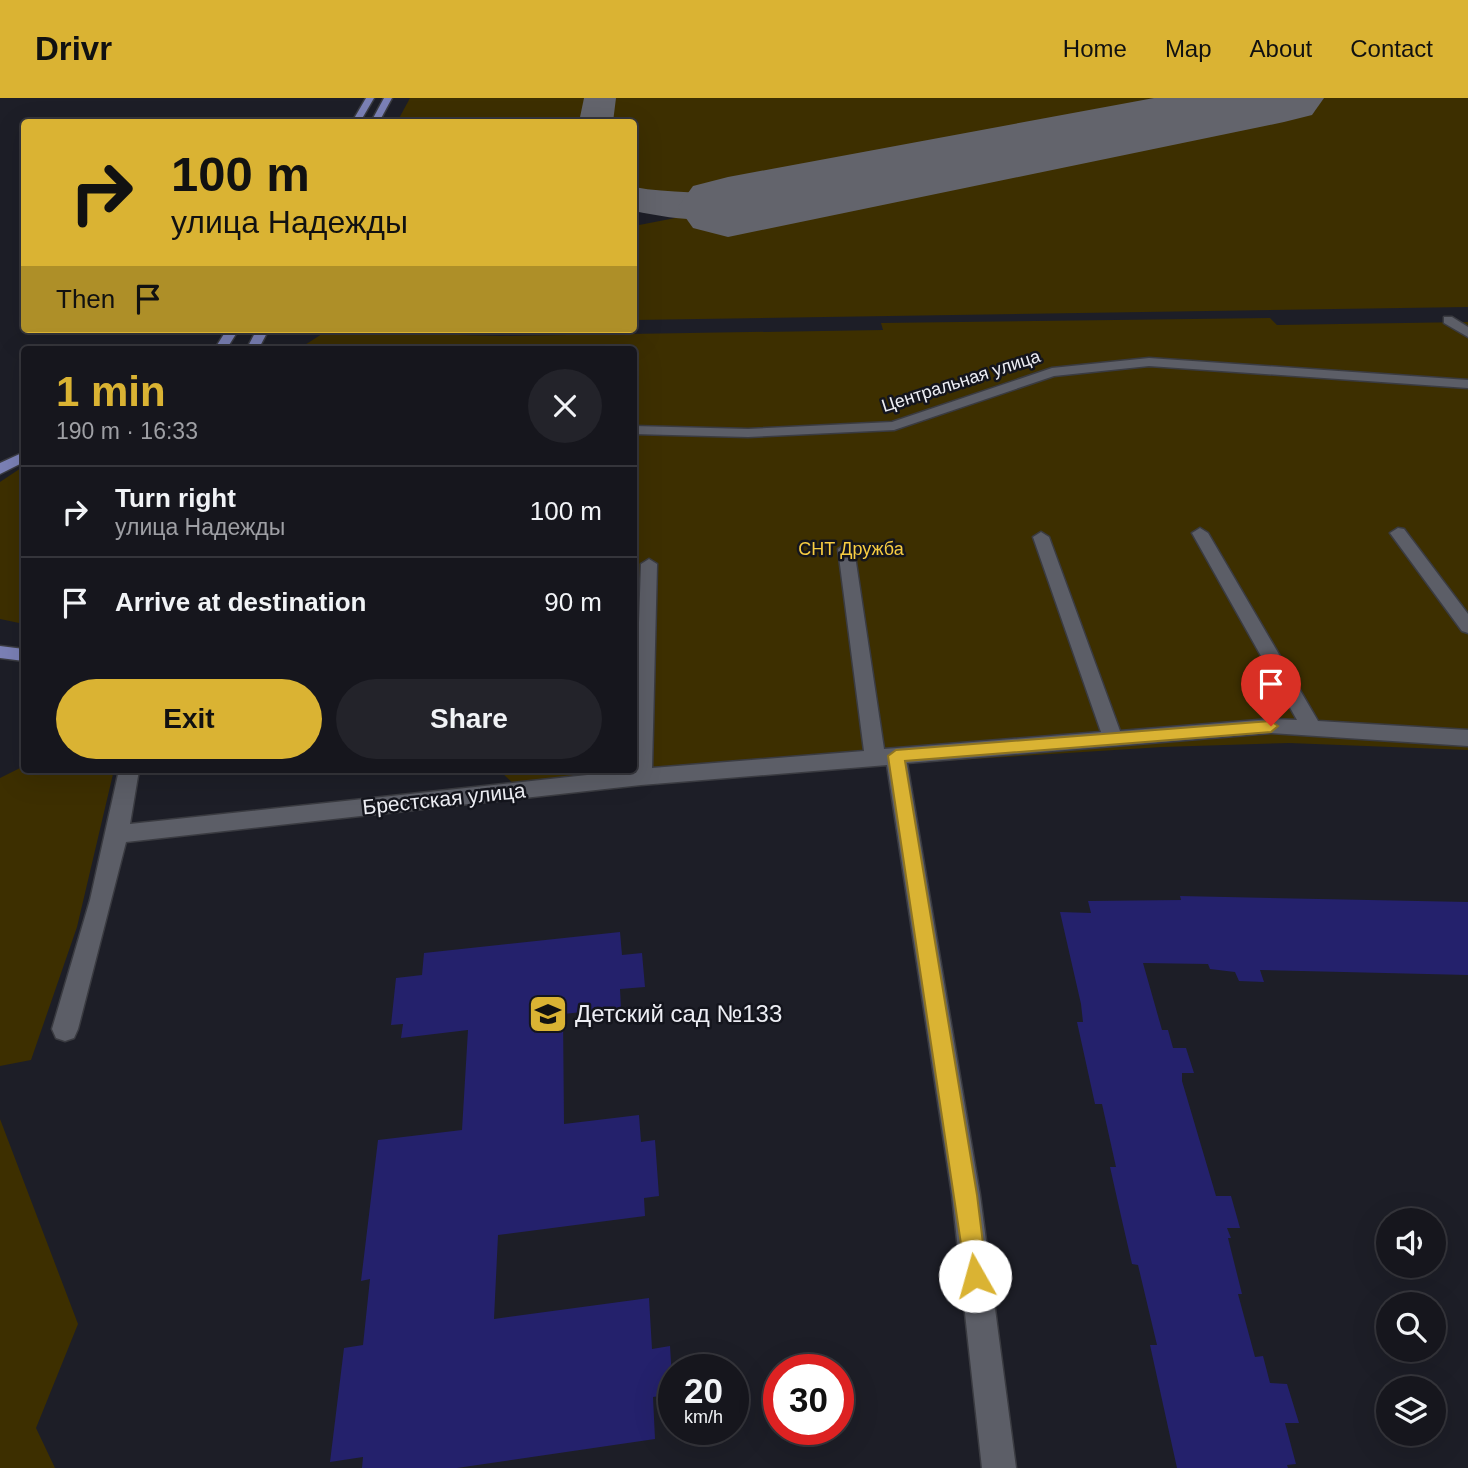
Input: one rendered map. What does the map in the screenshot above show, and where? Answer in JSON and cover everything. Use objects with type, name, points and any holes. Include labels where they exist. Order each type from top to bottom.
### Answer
[{"type":"main road","points":[[358,119],[370,98]]},
{"type":"main road","points":[[377,119],[388,98]]},
{"type":"main road","points":[[0,469],[21,458]]},
{"type":"main road","points":[[0,652],[21,655]]},
{"type":"street","points":[[1468,319],[1448,320],[1468,333]]},
{"type":"street","name":"Центральная улица","points":[[637,430],[748,433],[894,426],[1052,372],[1149,362],[1468,384]]},
{"type":"street","points":[[1200,533],[1312,729]]},
{"type":"street","points":[[1398,533],[1468,626]]},
{"type":"street","points":[[1041,537],[1113,738]]},
{"type":"street","points":[[846,549],[966,1195],[999,1468]]},
{"type":"street","points":[[641,777],[649,564]]},
{"type":"street","name":"Брестская улица","points":[[118,834],[641,777],[1271,726],[1468,738]]},
{"type":"street","points":[[65,1029],[97,920],[118,834],[128,773]]},
{"type":"green space","points":[[410,98],[590,98],[587,119],[399,119]]},
{"type":"green space","points":[[610,98],[1258,98],[736,199],[684,205],[637,197],[637,119],[606,119]]},
{"type":"green space","points":[[1295,98],[1468,98],[1468,307],[637,320],[637,225]]},
{"type":"green space","name":"СНТ Дружба","points":[[1270,318],[1277,325],[1468,322],[1468,750],[1289,743],[1162,747],[518,788],[502,773],[637,773],[637,346],[303,346],[323,333],[501,336],[883,330],[881,323]]},
{"type":"green space","points":[[21,468],[21,623],[0,619],[0,482]]},
{"type":"green space","points":[[21,768],[21,773],[113,774],[77,927],[31,1060],[0,1066],[0,778]]},
{"type":"green space","points":[[0,1119],[78,1324],[36,1428],[55,1468],[0,1468]]},
{"type":"building","points":[[1180,896],[1468,902],[1468,975],[1260,970],[1264,982],[1239,981],[1235,972],[1210,969],[1208,964],[1143,963],[1162,1030],[1168,1030],[1173,1048],[1186,1048],[1194,1073],[1182,1073],[1182,1081],[1216,1196],[1231,1196],[1240,1228],[1227,1228],[1231,1238],[1228,1238],[1242,1294],[1238,1294],[1255,1357],[1263,1356],[1270,1383],[1287,1384],[1299,1423],[1285,1423],[1296,1464],[1287,1465],[1288,1468],[1177,1468],[1150,1345],[1157,1345],[1138,1265],[1132,1264],[1110,1167],[1116,1167],[1102,1104],[1095,1104],[1077,1022],[1083,1022],[1081,1004],[1060,912],[1091,913],[1088,901],[1181,900]]},
{"type":"building","points":[[620,932],[622,955],[642,953],[645,987],[620,989],[621,1008],[563,1014],[564,1124],[639,1115],[641,1142],[655,1140],[659,1196],[644,1198],[645,1216],[498,1235],[494,1319],[649,1298],[652,1349],[670,1346],[670,1354],[658,1354],[658,1396],[653,1397],[655,1439],[457,1468],[362,1468],[363,1457],[330,1462],[344,1348],[363,1345],[370,1279],[361,1281],[378,1140],[462,1130],[468,1030],[401,1038],[403,1024],[391,1025],[396,978],[422,975],[424,953]]},
{"type":"taxiway","points":[[596,119],[600,98]]},
{"type":"taxiway","points":[[637,200],[664,205],[728,207]]},
{"type":"runway","points":[[728,207],[1284,98]]},
{"type":"place","name":"Детский сад №133","points":[[548,1014]]},
{"type":"route","points":[[975,1276],[966,1195],[896,756],[1271,726]]}]
